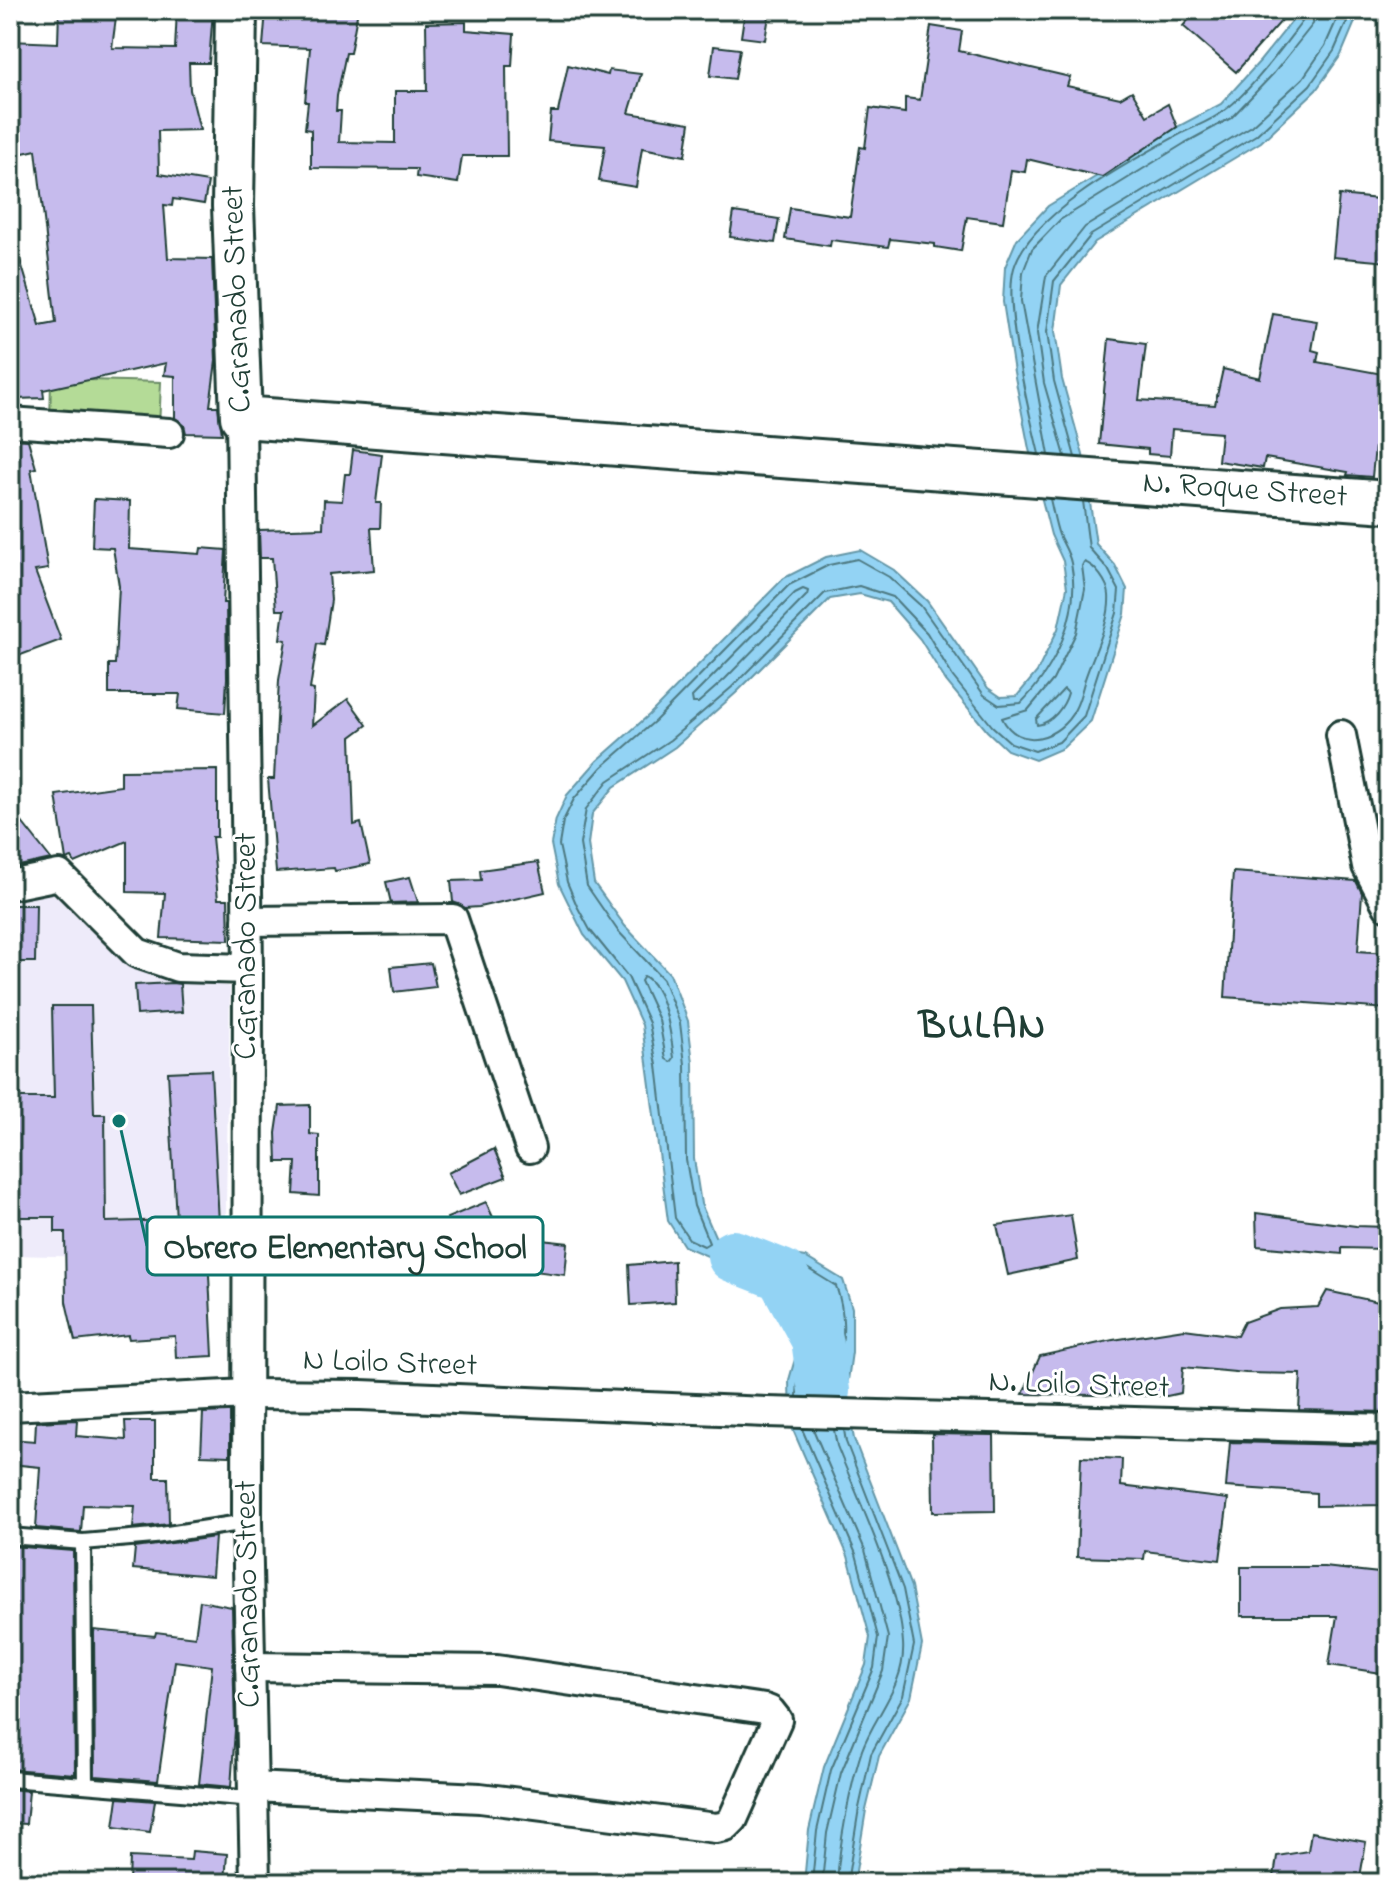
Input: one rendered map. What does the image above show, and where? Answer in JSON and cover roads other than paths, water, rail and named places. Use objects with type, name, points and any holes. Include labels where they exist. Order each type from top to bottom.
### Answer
[{"type":"street","name":"C.Granado Street","points":[[236,10],[233,206],[241,417],[248,969],[247,1522],[255,1883]]},
{"type":"street","name":"N. Roque Street","points":[[241,417],[1388,502]]},
{"type":"street","points":[[10,422],[169,433]]},
{"type":"street","points":[[1341,735],[1367,866],[1388,906]]},
{"type":"street","points":[[10,885],[59,875],[137,953],[178,967],[248,969]]},
{"type":"street","points":[[247,921],[453,919],[530,1148]]},
{"type":"street","name":"N Loilo Street","points":[[10,1406],[247,1394],[361,1395],[767,1412]]},
{"type":"street","name":"N. Loilo Street","points":[[767,1412],[1388,1429]]},
{"type":"street","points":[[250,1667],[497,1670],[765,1709],[777,1720],[733,1819],[726,1826],[716,1828],[480,1798],[253,1793]]},
{"type":"lane","points":[[10,1536],[83,1542],[154,1536],[247,1522]]},
{"type":"lane","points":[[83,1542],[85,1784]]},
{"type":"lane","points":[[10,1779],[253,1793]]},
{"type":"water","points":[[1301,10],[1360,10],[1341,55],[1316,90],[1261,142],[1095,242],[1061,285],[1055,331],[1062,379],[1083,455],[1096,544],[1115,565],[1127,589],[1125,614],[1091,721],[1063,748],[1035,760],[1007,750],[946,681],[920,639],[888,602],[860,594],[830,599],[737,692],[675,747],[614,787],[592,814],[588,844],[594,883],[625,926],[670,974],[688,1021],[693,1063],[694,1159],[701,1204],[715,1236],[730,1248],[805,1257],[843,1280],[852,1308],[852,1352],[846,1395],[854,1439],[911,1587],[922,1645],[911,1698],[879,1756],[854,1883],[804,1883],[809,1830],[824,1767],[866,1665],[870,1637],[848,1556],[790,1423],[789,1380],[799,1345],[812,1318],[810,1300],[684,1246],[668,1221],[642,1025],[622,981],[584,935],[559,884],[551,844],[556,819],[567,795],[597,761],[649,715],[784,578],[826,557],[860,550],[894,570],[927,601],[988,688],[1001,697],[1017,696],[1037,672],[1058,629],[1067,588],[1063,561],[1051,535],[1029,449],[1014,372],[1003,302],[1005,267],[1017,239],[1048,206],[1177,127],[1221,104]]},
{"type":"waterway","points":[[733,1256],[782,1275],[817,1339],[824,1391]]},
{"type":"place","name":"Obrero Elementary School","points":[[119,1121]]},
{"type":"district","name":"BULAN","points":[[983,1027]]}]
